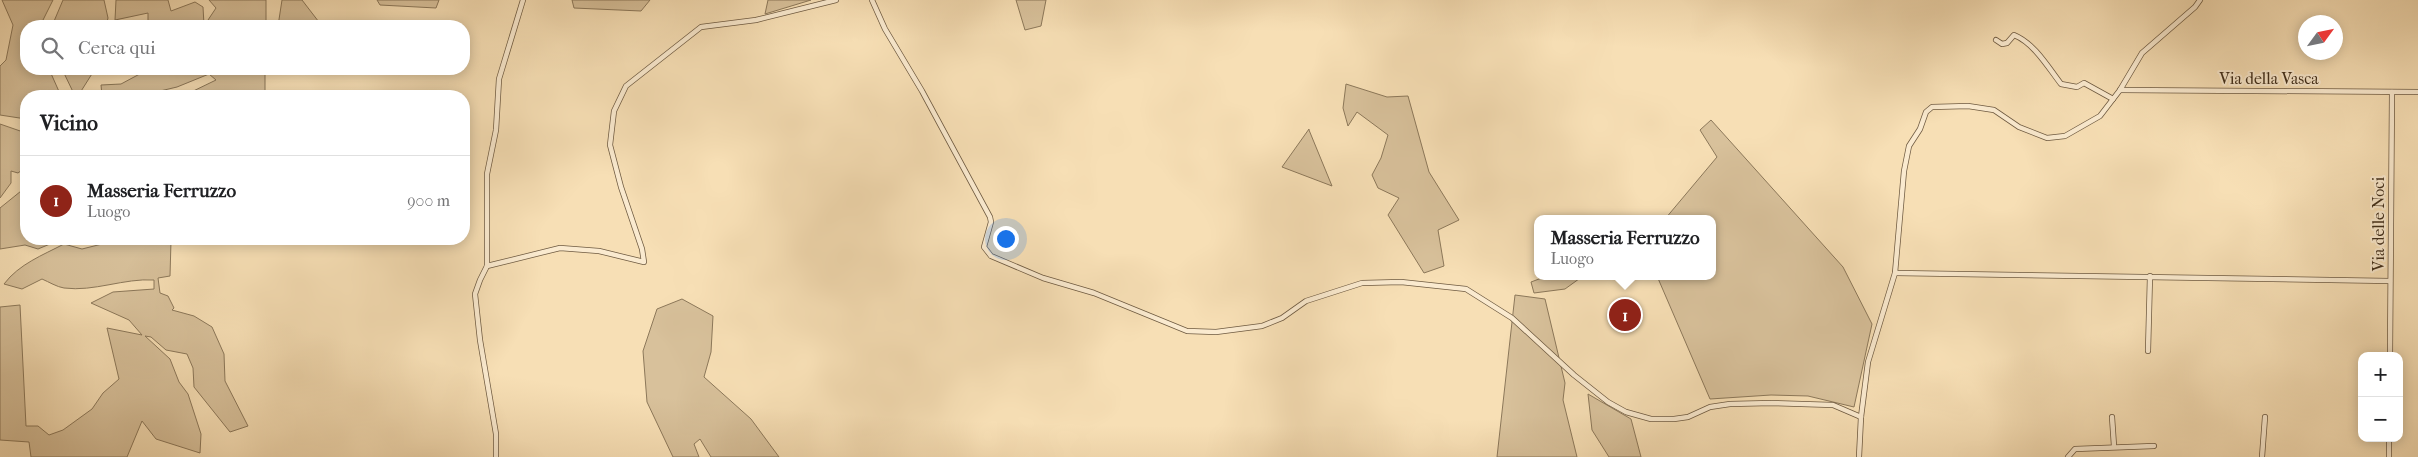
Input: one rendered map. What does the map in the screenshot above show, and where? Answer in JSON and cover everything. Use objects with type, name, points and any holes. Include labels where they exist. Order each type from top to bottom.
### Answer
[{"type":"street","points":[[496,457],[496,434],[480,340],[475,294],[488,266],[487,174],[496,130],[499,79],[523,0]]},
{"type":"street","points":[[488,266],[560,248],[599,250],[644,262],[642,249],[621,187],[610,145],[614,111],[626,86],[701,27],[756,20],[836,0]]},
{"type":"street","points":[[872,0],[885,29],[922,91],[990,217],[984,247],[991,256],[1043,278],[1094,293],[1187,331],[1216,332],[1262,326],[1282,318],[1306,301],[1362,283],[1401,282],[1466,289],[1512,318],[1552,357],[1608,402],[1626,412],[1651,418],[1674,419],[1688,417],[1710,407],[1730,404],[1772,403],[1833,405],[1861,417]]},
{"type":"street","points":[[1859,457],[1861,417],[1868,362],[1895,273],[1904,170],[1909,146],[1920,129],[1926,112],[1932,107],[1968,106],[1994,110],[2019,127],[2047,138],[2065,136],[2100,116],[2114,99],[2142,53],[2195,7],[2200,0]]},
{"type":"street","points":[[1996,40],[2002,44],[2008,43],[2014,35],[2021,38],[2031,47],[2061,84],[2077,86],[2084,83],[2114,99]]},
{"type":"street","name":"Via della Vasca","points":[[2120,90],[2418,92]]},
{"type":"street","name":"Via delle Noci","points":[[2390,352],[2392,92]]},
{"type":"street","points":[[1895,273],[2390,281]]},
{"type":"street","points":[[2148,351],[2150,276]]},
{"type":"street","points":[[2112,417],[2114,446]]},
{"type":"street","points":[[2262,457],[2266,417]]},
{"type":"street","points":[[2389,442],[2389,457]]},
{"type":"street","points":[[2068,457],[2074,449],[2154,446]]},
{"type":"shaded area","points":[[2,0],[53,0],[43,20],[20,20],[20,75],[52,75],[58,90],[20,90],[20,118],[0,115],[0,66],[6,60],[13,25]]},
{"type":"shaded area","points":[[63,0],[104,0],[108,18],[108,20],[55,20]]},
{"type":"shaded area","points":[[116,0],[168,0],[171,11],[195,2],[203,7],[204,20],[148,20],[148,13],[115,20]]},
{"type":"shaded area","points":[[209,0],[266,0],[266,20],[208,20],[216,8]]},
{"type":"shaded area","points":[[282,0],[302,0],[317,20],[279,20]]},
{"type":"shaded area","points":[[377,0],[439,0],[436,8],[380,5]]},
{"type":"shaded area","points":[[572,0],[650,0],[641,11],[574,8]]},
{"type":"shaded area","points":[[768,0],[811,0],[765,14]]},
{"type":"shaded area","points":[[1016,0],[1046,0],[1041,26],[1025,30]]},
{"type":"shaded area","points":[[65,75],[91,75],[82,90],[72,90]]},
{"type":"shaded area","points":[[138,75],[207,75],[164,90],[101,90],[101,85],[121,84]]},
{"type":"shaded area","points":[[210,75],[265,75],[265,90],[195,90],[216,80]]},
{"type":"shaded area","points":[[1346,84],[1387,97],[1408,96],[1429,172],[1459,220],[1438,230],[1444,266],[1424,273],[1388,215],[1399,198],[1378,188],[1372,175],[1381,158],[1388,135],[1357,112],[1348,126],[1343,108]]},
{"type":"shaded area","points":[[1711,120],[1843,267],[1872,324],[1854,407],[1808,396],[1771,395],[1710,399],[1659,280],[1716,280],[1716,215],[1668,215],[1717,157],[1700,130]]},
{"type":"shaded area","points":[[0,124],[20,131],[20,172],[18,173],[11,171],[11,183],[0,198]]},
{"type":"shaded area","points":[[1309,130],[1332,186],[1282,167]]},
{"type":"shaded area","points":[[20,192],[20,245],[25,245],[0,249],[0,208]]},
{"type":"shaded area","points":[[25,245],[48,245],[38,249]]},
{"type":"shaded area","points":[[62,245],[82,249],[98,245],[171,245],[170,276],[158,278],[160,293],[168,296],[174,308],[172,310],[194,316],[212,327],[224,354],[225,381],[248,426],[230,432],[194,387],[193,368],[187,354],[166,350],[151,337],[145,336],[170,359],[179,382],[188,394],[201,434],[200,453],[156,439],[142,421],[127,457],[31,457],[29,442],[0,440],[0,307],[20,305],[26,426],[38,426],[49,435],[63,430],[92,409],[103,393],[119,379],[107,328],[142,335],[129,320],[91,303],[113,292],[154,289],[154,280],[75,289],[56,286],[42,279],[22,289],[4,284],[24,265]]},
{"type":"shaded area","points":[[1536,280],[1577,280],[1565,289],[1534,293],[1531,282]]},
{"type":"shaded area","points":[[1515,295],[1545,299],[1565,383],[1563,400],[1577,457],[1497,457]]},
{"type":"shaded area","points":[[682,299],[713,316],[711,352],[704,377],[751,419],[779,457],[711,457],[700,439],[694,444],[699,457],[673,457],[647,402],[643,351],[657,309]]},
{"type":"shaded area","points":[[1588,394],[1631,419],[1641,457],[1609,457],[1592,430]]},
{"type":"place","name":"Masseria Ferruzzo","points":[[1625,315]]}]
